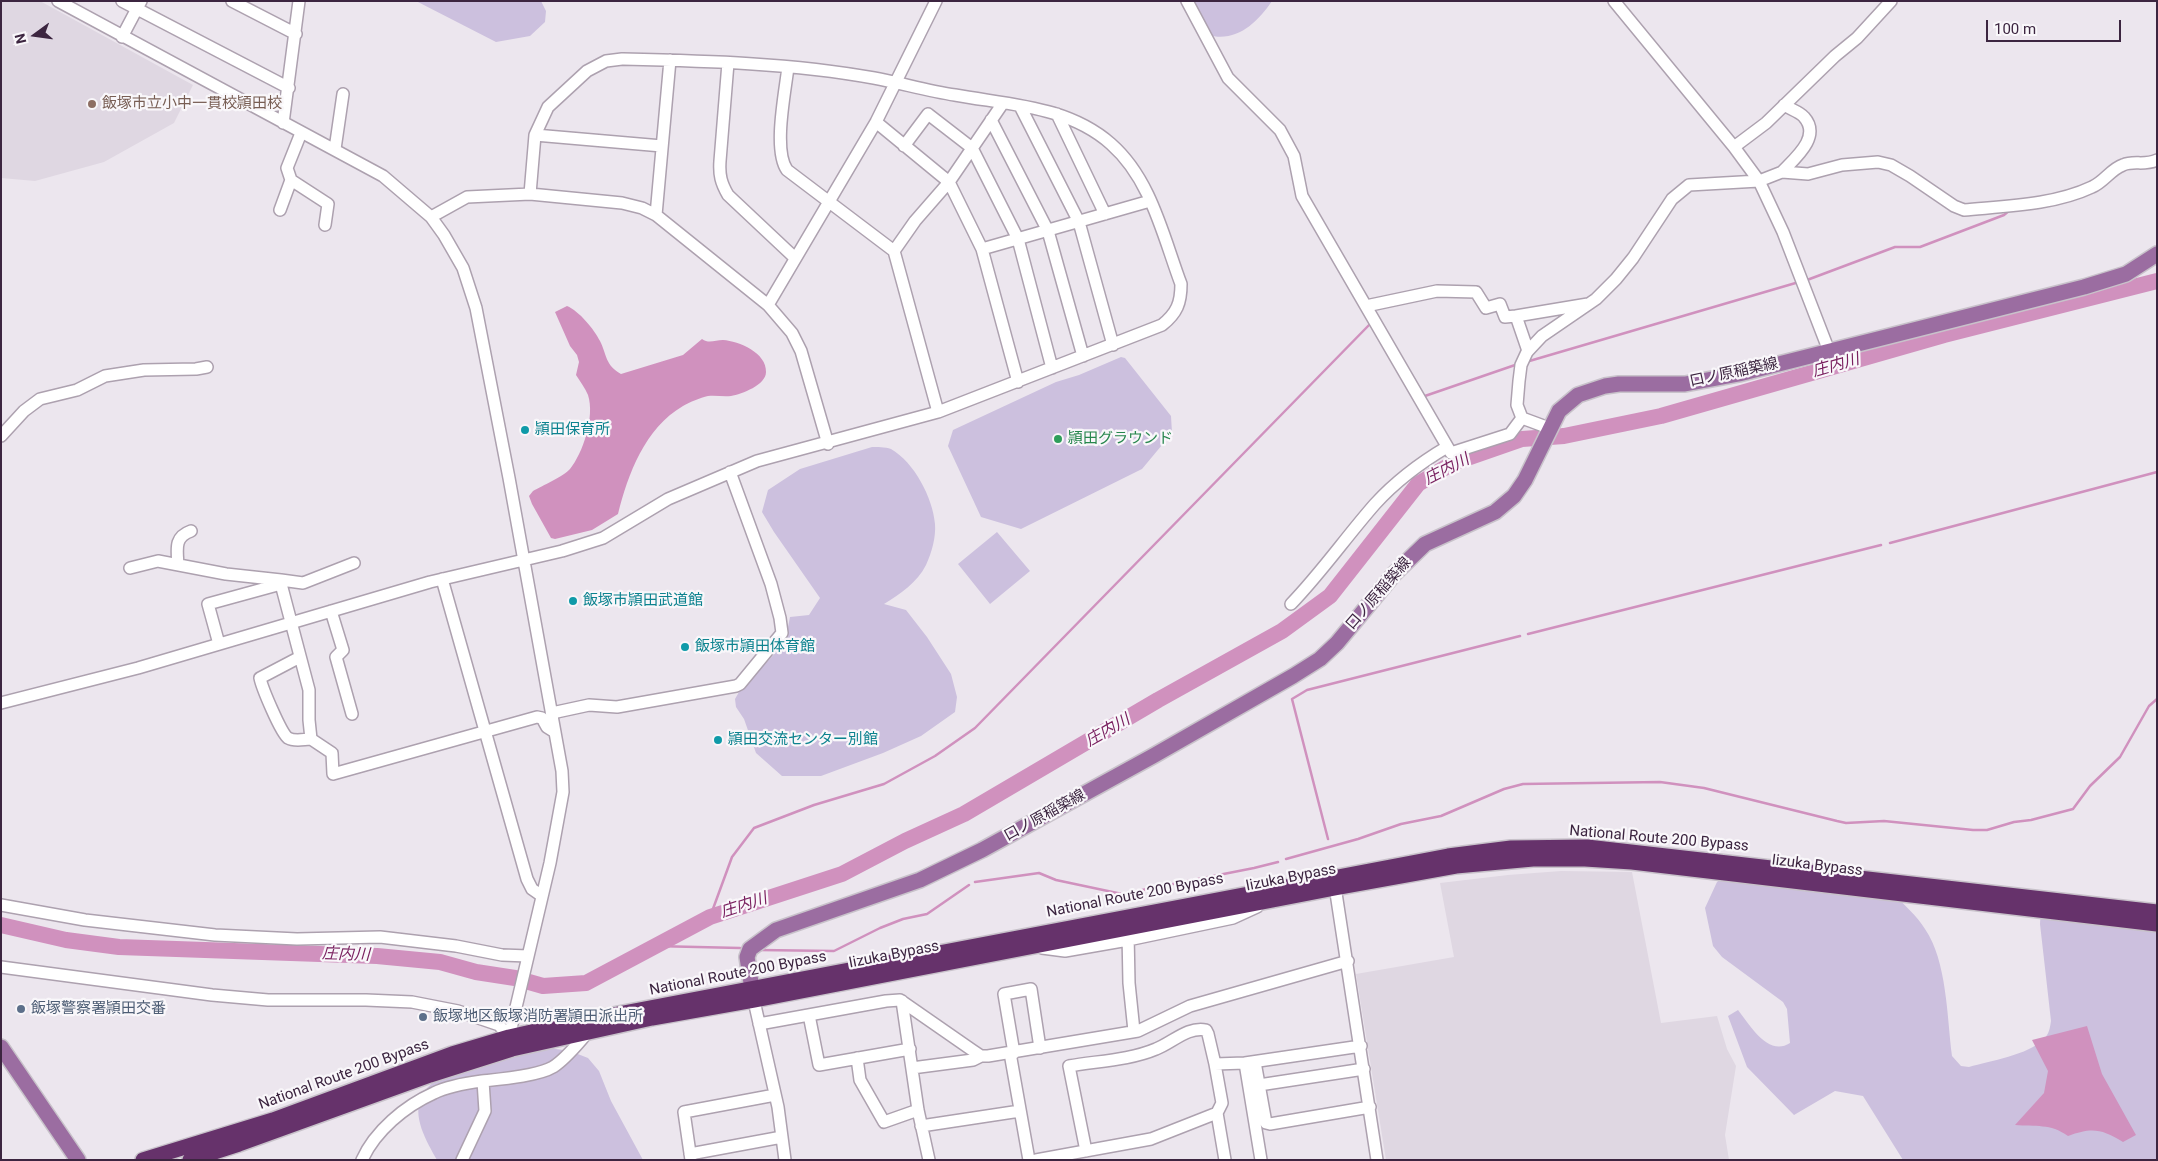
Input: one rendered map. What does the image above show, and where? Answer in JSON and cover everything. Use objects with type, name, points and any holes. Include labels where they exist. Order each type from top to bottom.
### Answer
[{"type":"highway","name":"National Route 200 Bypass","points":[[142,1160],[273,1120],[452,1054],[511,1043],[576,1022],[753,994],[1334,882],[1448,856],[1502,849],[1587,847],[2157,912]]},
{"type":"highway","name":"Iizuka Bypass","points":[[190,1160],[239,1144],[511,1043],[589,1031],[753,994],[1032,946],[1128,934],[1270,900],[1334,882],[1503,860],[1585,859],[1640,863],[2157,924]]},
{"type":"main road","name":"口ノ原稲築線","points":[[753,994],[747,956],[750,949],[776,930],[920,880],[982,850],[1153,756],[1320,659],[1337,643],[1394,574],[1425,544],[1503,507],[1514,496],[1525,480],[1549,428],[1566,404],[1578,395],[1605,386],[1619,384],[1685,384],[1705,382],[2101,282],[2126,274],[2157,254]]},
{"type":"main road","points":[[1,1048],[78,1160]]},
{"type":"street","points":[[58,1],[382,176],[431,217],[463,268],[476,308],[562,770],[563,792],[511,1043]]},
{"type":"street","points":[[122,1],[139,5],[289,88]]},
{"type":"street","points":[[232,1],[296,34]]},
{"type":"street","points":[[283,123],[299,1]]},
{"type":"street","points":[[768,305],[876,122],[936,1]]},
{"type":"street","points":[[1187,1],[1228,78],[1280,130],[1294,156],[1302,196],[1451,453],[1510,434],[1522,418]]},
{"type":"street","points":[[1614,1],[1734,147],[1759,181],[1783,232],[1829,351]]},
{"type":"street","points":[[1734,147],[1766,123],[1835,56],[1858,38],[1891,1]]},
{"type":"street","points":[[122,36],[139,5]]},
{"type":"street","points":[[1,703],[138,668],[442,579],[562,550],[603,538],[668,499],[757,461],[828,444],[938,412],[1162,325],[1173,316],[1181,300],[1181,284],[1141,180],[1113,146],[1092,129],[1057,114],[896,84],[875,78],[728,63],[622,59],[606,61],[587,71],[548,107],[535,135],[530,194]]},
{"type":"street","points":[[656,215],[670,60]]},
{"type":"street","points":[[728,63],[719,177],[728,196],[796,258]]},
{"type":"street","points":[[788,68],[780,141],[781,158],[787,170],[894,251],[938,412]]},
{"type":"street","points":[[335,150],[343,94]]},
{"type":"street","points":[[894,251],[915,221],[949,182],[1003,103]]},
{"type":"street","points":[[1782,172],[1805,147],[1811,136],[1804,117],[1784,105]]},
{"type":"street","points":[[1020,106],[1078,222],[1113,345]]},
{"type":"street","points":[[904,146],[928,114],[972,148],[1018,239],[1052,368]]},
{"type":"street","points":[[1057,114],[1105,214]]},
{"type":"street","points":[[991,120],[1048,230],[1083,356]]},
{"type":"street","points":[[876,122],[949,182],[982,249],[1018,382]]},
{"type":"street","points":[[280,210],[291,180],[287,168],[301,133]]},
{"type":"street","points":[[535,135],[662,146]]},
{"type":"street","points":[[1549,428],[1522,418],[1517,405],[1523,358],[1542,336],[1590,304],[1616,279],[1633,258],[1672,199],[1683,188],[1696,184],[1759,181],[1782,172],[1808,174],[1842,165],[1878,162],[1891,164],[1954,206],[1964,210],[2038,202],[2074,195],[2095,186],[2123,165],[2146,164],[2157,160]]},
{"type":"street","points":[[291,180],[328,204],[325,225]]},
{"type":"street","points":[[431,217],[467,196],[530,194],[622,203],[642,208],[656,215],[768,305],[792,333],[801,351],[828,444]]},
{"type":"street","points":[[982,249],[1150,201]]},
{"type":"street","points":[[1366,306],[1438,291],[1455,290],[1476,292],[1486,308],[1500,304],[1505,316],[1516,316],[1590,304]]},
{"type":"street","points":[[1516,316],[1528,351]]},
{"type":"street","points":[[1,436],[24,410],[40,399],[77,390],[105,376],[144,370],[207,367]]},
{"type":"street","points":[[1291,604],[1310,584],[1375,504],[1403,476],[1447,447]]},
{"type":"street","points":[[552,713],[589,705],[617,707],[736,686],[740,684],[782,634],[771,584],[730,472]]},
{"type":"street","points":[[178,565],[177,550],[179,539],[183,534],[192,531]]},
{"type":"street","points":[[130,568],[158,561],[226,574],[281,582],[303,583],[354,563]]},
{"type":"street","points":[[442,579],[527,878],[532,889],[542,896]]},
{"type":"street","points":[[281,582],[309,690],[311,739]]},
{"type":"street","points":[[219,644],[208,604],[281,582]]},
{"type":"street","points":[[331,611],[343,650],[336,657],[352,714]]},
{"type":"street","points":[[300,657],[260,678],[262,689],[277,716],[283,733],[289,738],[296,740],[311,739],[332,753],[333,774],[537,717],[542,718],[547,728],[555,732]]},
{"type":"street","points":[[1334,882],[1378,1160]]},
{"type":"street","points":[[1,905],[84,920],[216,934],[296,939],[380,937],[456,946],[528,958]]},
{"type":"street","points":[[1128,934],[1129,984],[1134,1031]]},
{"type":"street","points":[[912,1068],[972,1060],[981,1056],[1012,1053],[1134,1031],[1151,1026],[1190,1006],[1348,961]]},
{"type":"street","points":[[1,967],[76,978],[258,999],[412,1002],[458,1012],[498,1024],[511,1043]]},
{"type":"street","points":[[1028,1160],[1004,994],[1030,990],[1040,1048]]},
{"type":"street","points":[[753,994],[776,1096],[785,1160]]},
{"type":"street","points":[[759,1024],[893,1000],[902,1001],[981,1056]]},
{"type":"street","points":[[902,1001],[918,1110],[929,1160]]},
{"type":"street","points":[[809,1015],[819,1065],[910,1050]]},
{"type":"street","points":[[1086,1151],[1070,1066],[1142,1054],[1157,1049],[1194,1030],[1201,1029],[1206,1030],[1208,1034],[1215,1064],[1222,1103],[1217,1113],[1225,1160]]},
{"type":"street","points":[[362,1160],[391,1122],[414,1103],[435,1092],[483,1081],[515,1078],[552,1068],[570,1053],[589,1031]]},
{"type":"street","points":[[1215,1064],[1250,1063],[1360,1046]]},
{"type":"street","points":[[857,1058],[860,1080],[884,1122],[918,1110]]},
{"type":"street","points":[[1250,1063],[1259,1085],[1266,1123],[1270,1124],[1370,1107]]},
{"type":"street","points":[[1250,1063],[1261,1160]]},
{"type":"street","points":[[1259,1085],[1364,1069]]},
{"type":"street","points":[[462,1160],[485,1111],[483,1081]]},
{"type":"street","points":[[776,1096],[684,1112],[691,1157],[782,1137]]},
{"type":"street","points":[[921,1126],[1020,1111]]},
{"type":"street","points":[[1036,1160],[1151,1139],[1217,1113]]},
{"type":"shaded area","name":"飯塚市立小中一貫校頴田校","points":[[1,1],[40,1],[193,85],[174,123],[104,162],[35,181],[1,178]]},
{"type":"shaded area","points":[[416,1],[541,1],[546,11],[545,22],[530,36],[496,42]]},
{"type":"shaded area","points":[[1194,1],[1272,1],[1253,24],[1237,34],[1218,37],[1208,35],[1193,4]]},
{"type":"shaded area","points":[[567,306],[581,316],[594,331],[609,363],[621,374],[683,355],[702,339],[710,342],[729,341],[751,349],[762,359],[766,372],[765,377],[758,385],[747,391],[731,396],[708,396],[683,406],[670,415],[648,439],[640,453],[627,483],[618,514],[592,530],[555,539],[551,538],[529,496],[533,491],[558,478],[570,469],[583,444],[590,414],[588,395],[576,375],[579,362],[577,355],[570,346],[555,312]]},
{"type":"shaded area","name":"頴田グラウンド","points":[[1121,357],[1125,358],[1171,416],[1172,433],[1142,469],[1021,529],[981,517],[948,446],[953,430],[1056,382],[1079,375]]},
{"type":"shaded area","points":[[872,447],[891,449],[899,455],[915,472],[931,503],[935,534],[932,550],[926,565],[913,583],[884,604],[906,610],[927,637],[951,674],[957,697],[955,712],[921,736],[883,753],[821,776],[782,776],[756,753],[744,719],[736,707],[735,699],[739,692],[779,649],[786,637],[790,617],[809,615],[820,598],[762,512],[768,490],[800,469]]},
{"type":"shaded area","points":[[997,532],[1030,571],[990,604],[958,564]]},
{"type":"shaded area","points":[[1561,871],[1632,872],[1661,1023],[1717,1016],[1727,1049],[1736,1066],[1725,1135],[1729,1160],[1386,1160],[1356,974],[1454,957],[1440,883]]},
{"type":"shaded area","points":[[1730,872],[1894,894],[1918,920],[1932,942],[1938,957],[1945,990],[1952,1056],[1961,1066],[1969,1067],[2019,1053],[2037,1045],[2048,1033],[2051,1021],[2040,924],[2041,908],[2157,925],[2157,1160],[1903,1160],[1863,1096],[1835,1091],[1794,1115],[1747,1067],[1728,1016],[1738,1010],[1754,1031],[1767,1043],[1774,1046],[1782,1046],[1790,1043],[1787,1009],[1783,1002],[1722,957],[1713,946],[1705,908],[1717,882]]},
{"type":"shaded area","points":[[2087,1026],[2102,1074],[2136,1135],[2123,1142],[2109,1134],[2097,1131],[2084,1131],[2068,1136],[2049,1127],[2015,1125],[2044,1093],[2048,1071],[2032,1040]]},
{"type":"shaded area","points":[[549,1048],[570,1051],[588,1058],[599,1071],[611,1101],[643,1160],[437,1160],[422,1129],[418,1111],[422,1095],[431,1085],[444,1076],[480,1062]]},
{"type":"waterway","points":[[1807,280],[1895,247],[1920,247],[2004,215],[2010,210]]},
{"type":"waterway","name":"庄内川","points":[[1,925],[66,940],[119,947],[377,956],[440,962],[476,972],[515,978],[543,986],[586,983],[710,917],[842,874],[905,841],[964,814],[1158,700],[1282,631],[1330,596],[1418,484],[1453,463],[1522,439],[1564,436],[1661,416],[1944,335],[2157,281]]},
{"type":"waterway","points":[[1526,362],[1799,282]]},
{"type":"waterway","points":[[710,917],[732,857],[754,828],[814,805],[884,784],[935,756],[975,728],[1371,323]]},
{"type":"waterway","points":[[1422,397],[1518,364]]},
{"type":"waterway","points":[[1890,543],[2157,472]]},
{"type":"waterway","points":[[1528,634],[1881,545]]},
{"type":"waterway","points":[[1328,839],[1292,699],[1307,690],[1520,636]]},
{"type":"waterway","points":[[1286,859],[1358,839],[1401,824],[1441,816],[1504,789],[1523,784],[1660,782],[1704,788],[1846,823],[1884,821],[1987,830],[2073,809],[2090,786],[2120,757],[2149,706],[2157,699]]},
{"type":"waterway","points":[[975,882],[1039,873],[1056,880],[1122,894],[1278,862]]},
{"type":"waterway","points":[[759,950],[834,951],[880,928],[903,919],[927,914],[969,885]]},
{"type":"waterway","points":[[654,946],[740,948]]},
{"type":"place","name":"飯塚市立小中一貫校頴田校","points":[[92,104]]},
{"type":"place","name":"頴田保育所","points":[[525,430]]},
{"type":"place","name":"頴田グラウンド","points":[[1058,439]]},
{"type":"place","name":"飯塚市頴田武道館","points":[[573,601]]},
{"type":"place","name":"飯塚市頴田体育館","points":[[685,647]]},
{"type":"place","name":"頴田交流センター別館","points":[[718,740]]},
{"type":"place","name":"飯塚警察署頴田交番","points":[[21,1009]]},
{"type":"place","name":"飯塚地区飯塚消防署頴田派出所","points":[[423,1017]]}]
